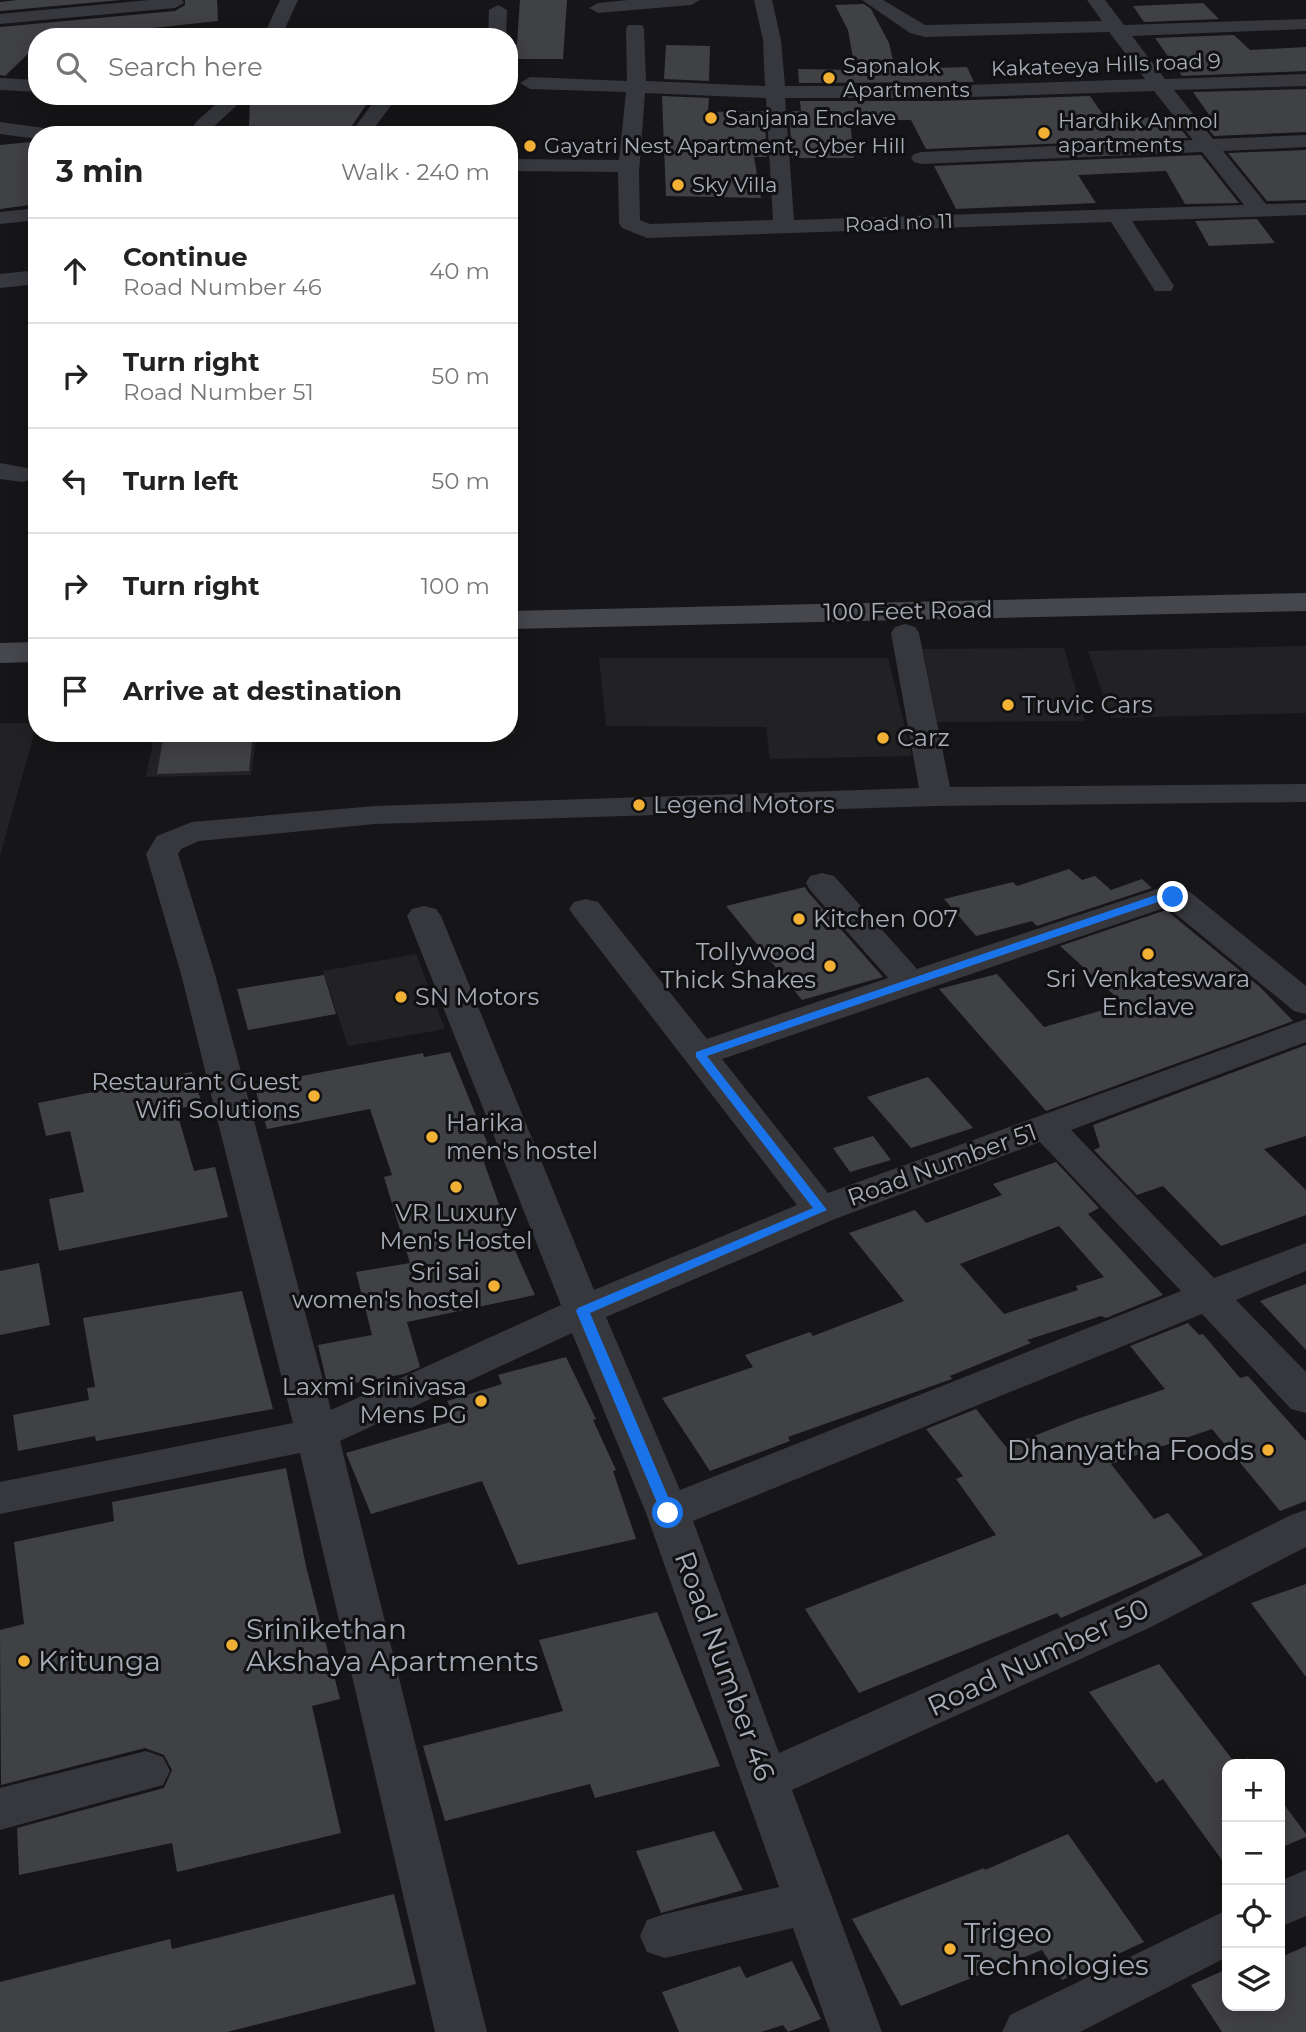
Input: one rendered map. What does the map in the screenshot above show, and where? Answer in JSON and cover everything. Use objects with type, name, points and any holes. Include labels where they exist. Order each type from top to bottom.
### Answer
[{"type":"main road","name":"100 Feet Road","points":[[518,620],[1306,602]]},
{"type":"main road","name":"100 Feet Road","points":[[518,642],[1306,626]]},
{"type":"main road","points":[[0,631],[28,630]]},
{"type":"main road","points":[[0,653],[28,652]]},
{"type":"street","points":[[276,28],[289,0]]},
{"type":"street","points":[[598,8],[691,0]]},
{"type":"street","points":[[763,0],[772,40],[784,228]]},
{"type":"street","points":[[871,0],[925,32],[1306,24]]},
{"type":"street","points":[[1096,0],[1160,86],[1260,209]]},
{"type":"street","points":[[0,19],[175,4]]},
{"type":"street","points":[[497,28],[498,10]]},
{"type":"street","name":"Road no 11","points":[[635,29],[636,88],[627,166],[630,223],[636,228],[664,232],[1306,209]]},
{"type":"street","name":"Kakateeya Hills road 9","points":[[530,83],[775,92],[939,92],[1306,80]]},
{"type":"street","points":[[0,84],[28,86]]},
{"type":"street","points":[[204,125],[227,105]]},
{"type":"street","points":[[366,126],[381,105]]},
{"type":"street","points":[[0,128],[28,132]]},
{"type":"street","points":[[921,158],[1306,141]]},
{"type":"street","points":[[518,165],[627,166]]},
{"type":"street","points":[[0,218],[28,215]]},
{"type":"street","points":[[1118,216],[1163,286]]},
{"type":"street","points":[[0,281],[28,277]]},
{"type":"street","points":[[905,632],[936,797]]},
{"type":"street","points":[[461,2032],[317,1434],[198,974],[162,854],[168,843],[192,832],[375,815],[936,797],[1306,793]]},
{"type":"street","points":[[822,883],[911,983]]},
{"type":"street","points":[[700,1054],[1166,896],[1178,899],[1306,1003]]},
{"type":"street","points":[[586,909],[821,1210]]},
{"type":"street","name":"Road Number 46","points":[[424,916],[583,1311],[668,1513],[767,1780],[856,2032]]},
{"type":"street","name":"Road Number 51","points":[[0,1498],[317,1434],[583,1311],[821,1210],[1306,1030]]},
{"type":"street","points":[[1046,1126],[1306,1398]]},
{"type":"street","points":[[668,1513],[1210,1297],[1306,1256]]},
{"type":"street","name":"Road Number 50","points":[[767,1780],[1133,1615],[1306,1527]]},
{"type":"street","points":[[0,1809],[146,1771]]},
{"type":"street","points":[[1285,1902],[1306,1892]]},
{"type":"street","points":[[665,1936],[810,1902]]},
{"type":"street","points":[[1028,2032],[1222,1935]]},
{"type":"shaded area","points":[[1306,646],[1306,713],[1111,718],[1088,651]]},
{"type":"shaded area","points":[[1064,648],[1085,721],[937,722],[923,649]]},
{"type":"shaded area","points":[[599,658],[888,658],[912,756],[770,759],[766,727],[606,726]]},
{"type":"shaded area","points":[[0,723],[28,723],[28,742],[32,742],[0,856]]},
{"type":"shaded area","points":[[153,742],[256,742],[251,775],[146,777]]},
{"type":"shaded area","points":[[416,954],[445,1029],[348,1046],[323,971]]},
{"type":"building","points":[[121,0],[0,11],[0,2]]},
{"type":"building","points":[[185,0],[217,0],[218,21],[153,28],[28,28],[28,54],[5,76],[0,75],[0,27],[175,11],[185,5]]},
{"type":"building","points":[[520,0],[567,0],[563,59],[518,59]]},
{"type":"building","points":[[1203,3],[1219,19],[1144,22],[1133,6]]},
{"type":"building","points":[[864,4],[871,9],[889,43],[895,69],[967,67],[974,82],[799,83],[798,69],[855,70],[848,30],[835,5]]},
{"type":"building","points":[[1234,35],[1250,50],[1306,47],[1306,71],[1182,76],[1155,38]]},
{"type":"building","points":[[666,45],[710,46],[709,81],[664,79]]},
{"type":"building","points":[[1306,89],[1306,132],[1214,136],[1198,116],[1210,116],[1193,92]]},
{"type":"building","points":[[662,96],[709,98],[708,112],[764,111],[767,157],[754,157],[761,198],[666,196]]},
{"type":"building","points":[[1090,96],[1106,119],[1171,117],[1188,138],[926,149],[911,120],[850,120],[854,158],[792,158],[789,111],[801,111],[800,101],[939,101]]},
{"type":"building","points":[[250,105],[366,105],[352,126],[249,126]]},
{"type":"building","points":[[28,142],[28,205],[0,209],[0,145]]},
{"type":"building","points":[[1306,150],[1306,200],[1267,201],[1228,153]]},
{"type":"building","points":[[1201,155],[1239,203],[1185,204],[1166,171],[1078,175],[1096,203],[956,209],[934,166]]},
{"type":"building","points":[[1257,219],[1275,243],[1209,246],[1195,221]]},
{"type":"building","points":[[162,742],[252,742],[249,771],[157,774]]},
{"type":"building","points":[[1069,869],[1082,880],[1095,876],[1111,890],[1142,879],[1152,888],[1037,926],[1032,921],[976,936],[944,899],[1013,882],[1017,886]]},
{"type":"building","points":[[805,887],[883,977],[802,1000],[726,906]]},
{"type":"building","points":[[1166,910],[1260,987],[1293,1021],[1046,1111],[939,989],[997,974],[1044,1027],[1124,1004],[1060,946]]},
{"type":"building","points":[[324,975],[336,1014],[248,1030],[237,989]]},
{"type":"building","points":[[1306,1045],[1306,1136],[1264,1149],[1306,1190],[1306,1215],[1221,1246],[1163,1186],[1137,1195],[1094,1150],[1100,1147],[1093,1125]]},
{"type":"building","points":[[450,1052],[491,1152],[481,1154],[517,1255],[535,1295],[407,1322],[420,1367],[404,1374],[328,1388],[318,1345],[372,1335],[356,1272],[410,1263],[384,1177],[392,1175],[370,1109],[267,1129],[254,1085],[423,1053],[424,1057]]},
{"type":"building","points":[[192,1072],[202,1104],[176,1109],[194,1171],[215,1167],[228,1217],[59,1251],[49,1199],[84,1192],[70,1131],[46,1136],[38,1103]]},
{"type":"building","points":[[928,1077],[973,1128],[911,1148],[867,1097]]},
{"type":"building","points":[[873,1136],[891,1160],[850,1172],[833,1148]]},
{"type":"building","points":[[1056,1162],[1099,1208],[1088,1214],[1163,1295],[1106,1318],[1101,1316],[1027,1340],[1031,1343],[950,1376],[952,1379],[788,1437],[790,1441],[710,1471],[662,1398],[753,1367],[745,1355],[810,1332],[813,1336],[904,1301],[849,1233],[915,1210],[926,1223],[1002,1195],[993,1184]],"holes":[[[1059,1226],[1104,1277],[1076,1286],[1078,1290],[1004,1314],[960,1264]]]},
{"type":"building","points":[[39,1263],[50,1325],[0,1335],[0,1271]]},
{"type":"building","points":[[1306,1284],[1306,1350],[1260,1301]]},
{"type":"building","points":[[242,1291],[273,1409],[96,1441],[95,1436],[18,1451],[13,1415],[89,1400],[87,1388],[95,1387],[83,1318]]},
{"type":"building","points":[[1188,1323],[1199,1335],[1203,1334],[1240,1378],[1248,1376],[1306,1441],[1306,1501],[1280,1511],[1212,1429],[1111,1464],[1154,1519],[1168,1513],[1203,1555],[1061,1618],[1057,1613],[859,1693],[805,1609],[996,1535],[956,1479],[963,1476],[926,1429],[976,1409],[1006,1447],[1165,1389],[1130,1346]]},
{"type":"building","points":[[566,1357],[596,1419],[593,1420],[616,1470],[613,1471],[636,1539],[518,1565],[482,1481],[371,1514],[346,1453],[457,1420],[447,1401],[502,1384],[498,1375]]},
{"type":"building","points":[[286,1468],[306,1566],[340,1699],[312,1706],[341,1833],[177,1872],[172,1843],[19,1875],[17,1828],[164,1788],[172,1770],[164,1755],[145,1748],[1,1785],[0,1630],[24,1624],[14,1542],[114,1521],[112,1502]]},
{"type":"building","points":[[1306,1584],[1306,1677],[1251,1603]]},
{"type":"building","points":[[657,1612],[720,1766],[595,1798],[590,1784],[445,1821],[423,1746],[563,1711],[539,1640]]},
{"type":"building","points":[[1159,1664],[1232,1759],[1222,1759],[1222,1860],[1163,1779],[1156,1783],[1089,1692]]},
{"type":"building","points":[[1285,1806],[1306,1834],[1306,1837],[1285,1846]]},
{"type":"building","points":[[714,1831],[743,1890],[661,1913],[636,1851]]},
{"type":"building","points":[[1068,1834],[1144,1942],[1062,1980],[1042,1950],[901,2006],[852,1919],[984,1868],[985,1870]]},
{"type":"building","points":[[394,1894],[416,1984],[227,2032],[0,2032],[0,1982],[170,1939],[172,1949]]},
{"type":"building","points":[[1306,1946],[1306,2032],[1222,2032],[1191,1985],[1222,1971],[1222,2011],[1285,2011],[1285,1955]]},
{"type":"building","points":[[792,1961],[821,2019],[788,2032],[783,2025],[761,2032],[679,2032],[662,1992],[740,1966],[746,1978]]},
{"type":"place","name":"Sapnalok Apartments","points":[[829,78]]},
{"type":"place","name":"Sanjana Enclave","points":[[711,118]]},
{"type":"place","name":"Hardhik Anmol apartments","points":[[1044,133]]},
{"type":"place","name":"Gayatri Nest Apartment, Cyber Hill","points":[[530,146]]},
{"type":"place","name":"Sky Villa","points":[[678,185]]},
{"type":"place","name":"Truvic Cars","points":[[1008,705]]},
{"type":"place","name":"Carz","points":[[883,738]]},
{"type":"place","name":"Legend Motors","points":[[639,805]]},
{"type":"place","name":"Kitchen 007","points":[[799,919]]},
{"type":"place","name":"Sri Venkateswara Enclave","points":[[1148,954]]},
{"type":"place","name":"Tollywood Thick Shakes","points":[[830,966]]},
{"type":"place","name":"SN Motors","points":[[401,997]]},
{"type":"place","name":"Restaurant Guest Wifi Solutions","points":[[314,1096]]},
{"type":"place","name":"Harika men's hostel","points":[[432,1137]]},
{"type":"place","name":"VR Luxury Men's Hostel","points":[[456,1187]]},
{"type":"place","name":"Sri sai women's hostel","points":[[494,1286]]},
{"type":"place","name":"Laxmi Srinivasa Mens PG","points":[[481,1401]]},
{"type":"place","name":"Dhanyatha Foods","points":[[1268,1450]]},
{"type":"place","name":"Srinikethan Akshaya Apartments","points":[[232,1645]]},
{"type":"place","name":"Kritunga","points":[[24,1661]]},
{"type":"place","name":"Trigeo Technologies","points":[[950,1949]]},
{"type":"route","points":[[668,1513],[583,1311],[821,1210],[700,1054],[1160,897],[1173,897]]}]
